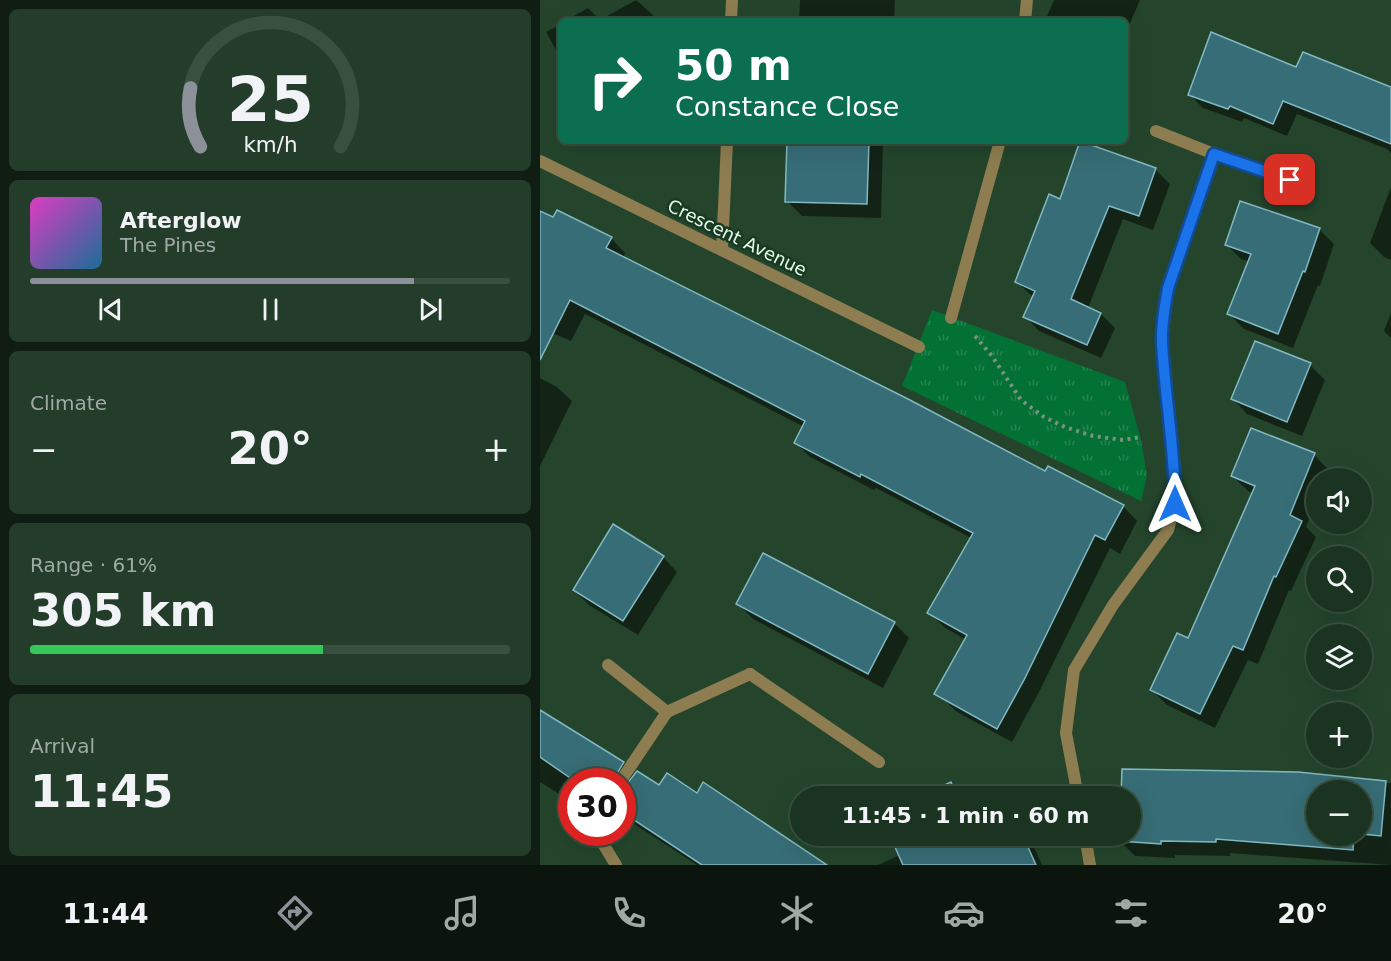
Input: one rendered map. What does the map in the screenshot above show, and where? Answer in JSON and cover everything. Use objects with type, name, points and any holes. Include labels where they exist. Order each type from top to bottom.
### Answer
[{"type":"street","points":[[731,18],[732,0]]},
{"type":"street","points":[[1024,18],[1027,0]]},
{"type":"street","points":[[1156,132],[1290,180]]},
{"type":"street","points":[[722,250],[726,144]]},
{"type":"street","points":[[951,318],[999,144]]},
{"type":"street","points":[[1076,786],[1066,733],[1074,670],[1113,605],[1168,530],[1175,504],[1175,470],[1162,340],[1168,288],[1214,154]]},
{"type":"street","name":"Crescent Avenue","points":[[540,161],[919,347]]},
{"type":"street","points":[[608,665],[667,712]]},
{"type":"street","points":[[629,768],[667,712],[750,674],[879,762]]},
{"type":"street","points":[[604,846],[616,865]]},
{"type":"street","points":[[1087,846],[1090,865]]},
{"type":"path","points":[[951,318],[960,321],[974,335],[992,356],[1021,399],[1044,417],[1093,436],[1122,440],[1171,433]]},
{"type":"green space","points":[[932,310],[1125,382],[1141,440],[1147,476],[1141,501],[902,386]]},
{"type":"building","points":[[1211,32],[1296,67],[1303,52],[1391,87],[1391,144],[1283,101],[1273,124],[1230,106],[1228,109],[1188,95]]},
{"type":"building","points":[[787,144],[869,144],[867,204],[785,202]]},
{"type":"building","points":[[1079,144],[1088,144],[1156,168],[1139,216],[1109,206],[1071,299],[1101,313],[1087,345],[1023,317],[1035,291],[1015,282],[1049,194],[1060,199]]},
{"type":"building","points":[[1240,201],[1320,228],[1305,272],[1303,271],[1278,334],[1227,314],[1251,254],[1225,245]]},
{"type":"building","points":[[557,210],[612,237],[606,248],[908,399],[1045,471],[1048,466],[1124,505],[1105,540],[1095,535],[1024,680],[997,729],[934,694],[967,635],[927,613],[973,533],[861,474],[860,477],[794,443],[805,421],[570,300],[540,360],[540,211],[553,217]]},
{"type":"building","points":[[1255,341],[1311,363],[1287,422],[1231,399]]},
{"type":"building","points":[[1251,428],[1315,453],[1309,468],[1306,468],[1306,475],[1290,515],[1302,521],[1276,577],[1274,576],[1243,650],[1233,646],[1200,714],[1150,690],[1177,633],[1188,638],[1255,486],[1231,476]]},
{"type":"building","points":[[613,524],[664,556],[623,621],[573,590]]},
{"type":"building","points":[[763,553],[895,622],[868,674],[736,604]]},
{"type":"building","points":[[540,710],[624,762],[620,768],[558,770],[540,757]]},
{"type":"building","points":[[1122,769],[1298,772],[1386,781],[1381,836],[1372,835],[1372,780],[1306,780],[1306,846],[1353,846],[1353,850],[1216,839],[1216,842],[1141,843],[1141,786],[1121,786]]},
{"type":"building","points":[[636,772],[659,785],[667,773],[697,793],[703,782],[790,840],[790,846],[799,846],[827,865],[702,865],[636,821]]},
{"type":"building","points":[[894,846],[1027,846],[1036,865],[903,865]]},
{"type":"route","points":[[1175,504],[1175,470],[1162,340],[1168,288],[1214,154],[1290,180]]}]
